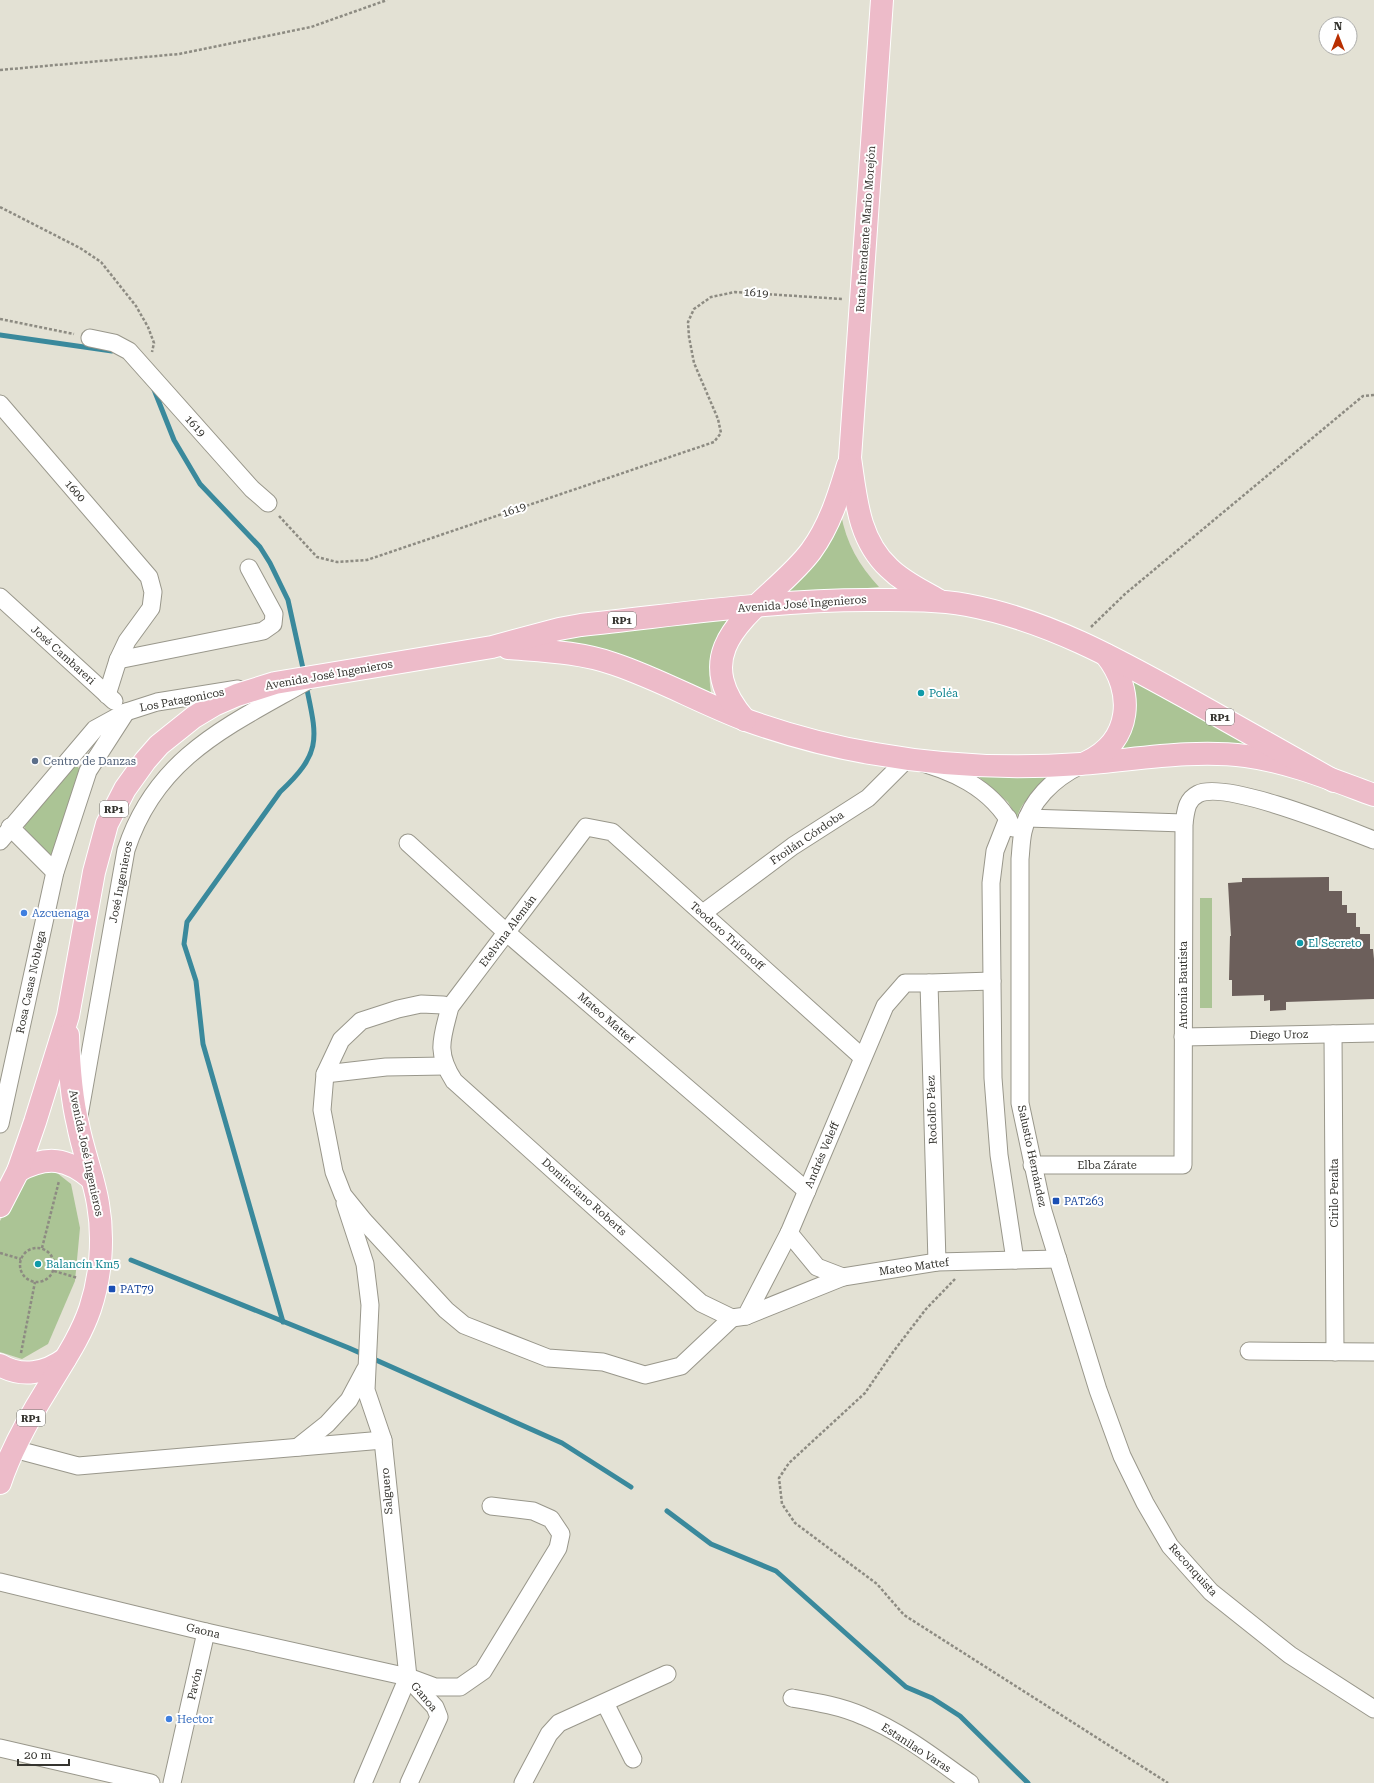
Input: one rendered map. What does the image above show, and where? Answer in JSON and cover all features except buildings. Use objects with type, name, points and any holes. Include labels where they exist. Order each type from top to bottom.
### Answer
[{"type":"main road","name":"Ruta Intendente Mario Morejón","points":[[850,458],[882,0]]},
{"type":"main road","points":[[850,458],[857,509],[869,542],[889,568],[906,581],[941,602]]},
{"type":"main road","points":[[745,720],[730,699],[724,683],[722,667],[724,651],[730,636],[754,606],[798,566],[811,551],[834,511],[850,458]]},
{"type":"main road","name":"Avenida José Ingenieros","points":[[1,1202],[18,1172],[68,1016],[100,847],[107,824],[125,789],[142,765],[159,745],[194,717],[236,695],[275,683],[492,647],[559,629],[581,625],[754,606],[847,600],[941,602],[965,605],[1014,616],[1077,640],[1106,655]]},
{"type":"main road","name":"Avenida José Ingenieros","points":[[492,647],[574,654],[615,664],[745,720],[828,744],[907,759],[995,767],[1084,764],[1188,755],[1234,755],[1269,760],[1334,780]]},
{"type":"main road","name":"RP1","points":[[1084,764],[1099,756],[1110,746],[1118,734],[1123,721],[1125,692],[1121,678],[1115,666],[1106,655]]},
{"type":"main road","name":"RP1","points":[[1106,655],[1143,673],[1334,780],[1374,795]]},
{"type":"main road","name":"Avenida José Ingenieros","points":[[0,1483],[14,1449],[47,1389],[68,1357],[81,1333],[97,1282],[101,1230],[98,1204],[78,1126],[72,1090],[68,1016]]},
{"type":"main road","points":[[18,1172],[32,1164],[48,1160],[64,1162],[80,1168],[92,1179]]},
{"type":"main road","name":"RP1","points":[[9,1368],[36,1373],[53,1368],[68,1357]]},
{"type":"street","name":"1619","points":[[90,338],[114,343],[129,351],[252,489],[268,503]]},
{"type":"street","name":"1600","points":[[0,404],[149,577],[153,592],[151,608],[127,642],[118,660]]},
{"type":"street","points":[[107,695],[118,660],[263,631],[273,624],[274,614],[249,568]]},
{"type":"street","name":"José Cambareri","points":[[0,597],[126,712]]},
{"type":"street","name":"José Ingenieros","points":[[78,1126],[126,850],[142,810],[161,783],[174,768],[194,750],[227,727],[314,676]]},
{"type":"street","name":"Los Patagonicos","points":[[0,841],[10,827],[95,729],[126,712],[157,702],[275,683]]},
{"type":"street","name":"Rosa Casas Noblega","points":[[0,1124],[55,872],[88,771],[126,712]]},
{"type":"street","points":[[907,759],[933,766],[965,779],[993,799],[1008,818],[1018,840],[1020,859]]},
{"type":"street","name":"Froilán Córdoba","points":[[703,913],[792,846],[868,798],[907,759]]},
{"type":"street","name":"Salustio Hernández","points":[[1084,764],[1060,778],[1046,789],[1036,802],[1023,833],[1020,859],[1020,1102],[1032,1165],[1043,1211],[1098,1390]]},
{"type":"street","name":"Antonia Bautista","points":[[1183,1166],[1184,823],[1186,805],[1199,794],[1218,793],[1242,796],[1273,803],[1374,840]]},
{"type":"street","points":[[1008,818],[995,851],[991,883],[993,1078],[999,1155],[1014,1260]]},
{"type":"street","points":[[1028,818],[1184,823]]},
{"type":"street","points":[[10,827],[55,872]]},
{"type":"street","name":"Teodoro Trifonoff","points":[[586,827],[612,832],[862,1058]]},
{"type":"street","name":"Etelvina Alemán","points":[[445,1066],[441,1041],[450,1007],[586,827]]},
{"type":"street","name":"Mateo Mattef","points":[[408,844],[507,933],[807,1191]]},
{"type":"street","points":[[929,982],[992,981]]},
{"type":"street","name":"Andrés Veleff","points":[[739,1317],[788,1233],[885,1006],[905,982],[929,982]]},
{"type":"street","name":"Rodolfo Páez","points":[[929,982],[937,1262]]},
{"type":"street","points":[[325,1074],[341,1040],[361,1021],[398,1009],[421,1004],[450,1007]]},
{"type":"street","name":"Diego Uroz","points":[[1183,1037],[1374,1033]]},
{"type":"street","name":"Cirilo Peralta","points":[[1333,1034],[1335,1352]]},
{"type":"street","points":[[325,1074],[386,1067],[445,1066]]},
{"type":"street","name":"Dominciano Roberts","points":[[445,1066],[454,1081],[701,1303],[739,1317]]},
{"type":"street","name":"Salguero","points":[[325,1074],[322,1110],[327,1139],[334,1172],[365,1264],[370,1305],[366,1390],[383,1440],[408,1677],[363,1783]]},
{"type":"street","name":"Elba Zárate","points":[[1032,1165],[1183,1166]]},
{"type":"street","points":[[343,1195],[441,1305],[464,1325],[548,1358],[603,1362],[645,1375],[680,1366],[739,1317]]},
{"type":"street","points":[[788,1233],[817,1267],[843,1278]]},
{"type":"street","name":"Mateo Mattef","points":[[739,1317],[843,1278],[937,1262],[1058,1259]]},
{"type":"street","points":[[1249,1351],[1374,1352]]},
{"type":"street","points":[[298,1447],[327,1424],[349,1400],[366,1367]]},
{"type":"street","name":"Reconquista","points":[[1098,1390],[1122,1456],[1145,1503],[1170,1546],[1211,1592],[1228,1606],[1290,1655],[1374,1709]]},
{"type":"street","points":[[14,1449],[78,1466],[383,1440]]},
{"type":"street","name":"Gaona","points":[[0,1582],[206,1632],[408,1677],[435,1687],[460,1687],[483,1671],[558,1548],[561,1534],[551,1519],[533,1511],[491,1506]]},
{"type":"street","name":"Pavón","points":[[172,1783],[206,1632]]},
{"type":"street","points":[[523,1783],[549,1734],[559,1723],[667,1674]]},
{"type":"street","name":"Ganoa","points":[[408,1677],[435,1708],[439,1717],[409,1783]]},
{"type":"street","name":"Estanilao Varas","points":[[792,1698],[829,1705],[863,1715],[896,1732],[970,1783]]},
{"type":"street","points":[[605,1703],[633,1759]]},
{"type":"street","points":[[0,1748],[151,1783]]},
{"type":"path","points":[[0,70],[178,54],[311,27],[387,0]]},
{"type":"path","points":[[0,208],[80,248],[101,262],[136,306],[148,327],[154,342],[147,372]]},
{"type":"path","name":"1619","points":[[268,503],[317,556],[337,562],[367,560],[425,541],[714,442],[721,433],[718,420],[694,363],[688,322],[694,309],[711,297],[735,292],[861,300]]},
{"type":"path","points":[[0,319],[90,338]]},
{"type":"path","points":[[1077,640],[1125,594],[1363,396],[1374,395]]},
{"type":"path","points":[[42,1248],[64,1162]]},
{"type":"path","points":[[34,1248],[42,1248],[48,1251],[53,1257],[55,1263],[54,1272],[46,1280],[35,1282],[29,1280],[22,1273],[20,1268],[21,1259],[29,1250],[34,1248]]},
{"type":"path","points":[[0,1253],[21,1259]]},
{"type":"path","points":[[972,1261],[926,1309],[893,1352],[865,1393],[789,1463],[779,1478],[782,1504],[795,1523],[877,1584],[904,1615],[1168,1783]]},
{"type":"path","points":[[54,1272],[97,1282]]},
{"type":"path","points":[[9,1368],[35,1282]]},
{"type":"green space","points":[[841,514],[846,535],[854,553],[865,570],[879,587],[776,596]]},
{"type":"green space","points":[[727,620],[717,638],[710,666],[710,686],[712,697],[541,641],[610,629]]},
{"type":"green space","points":[[1122,674],[1270,753],[1118,754]]},
{"type":"green space","points":[[73,766],[78,767],[81,771],[54,852],[49,855],[25,830],[24,825]]},
{"type":"green space","points":[[979,777],[1053,777],[1026,800],[1017,818],[1008,802]]},
{"type":"green space","points":[[1200,898],[1212,898],[1212,1008],[1200,1008]]},
{"type":"green space","points":[[52,1169],[71,1184],[80,1228],[75,1281],[48,1344],[22,1359],[0,1352],[0,1221],[28,1172]]},
{"type":"waterway","points":[[0,335],[112,351]]},
{"type":"waterway","points":[[153,387],[174,440],[200,484],[260,547],[270,563],[288,600],[304,673]]},
{"type":"waterway","points":[[283,1322],[203,1044],[196,981],[184,944],[187,922],[280,792],[304,766],[310,755],[314,732],[313,718],[306,685]]},
{"type":"waterway","points":[[131,1260],[349,1348],[562,1443],[631,1487]]},
{"type":"waterway","points":[[667,1511],[711,1544],[776,1571],[906,1687],[932,1698],[960,1716],[1028,1783]]},
{"type":"place","name":"Poléa","points":[[921,693]]},
{"type":"place","name":"Centro de Danzas","points":[[35,761]]},
{"type":"place","name":"Azcuenaga","points":[[24,913]]},
{"type":"place","name":"El Secreto","points":[[1300,943]]},
{"type":"place","name":"PAT263","points":[[1056,1201]]},
{"type":"place","name":"Balancín Km5","points":[[38,1264]]},
{"type":"place","name":"PAT79","points":[[112,1289]]},
{"type":"place","name":"Hector","points":[[169,1719]]}]
